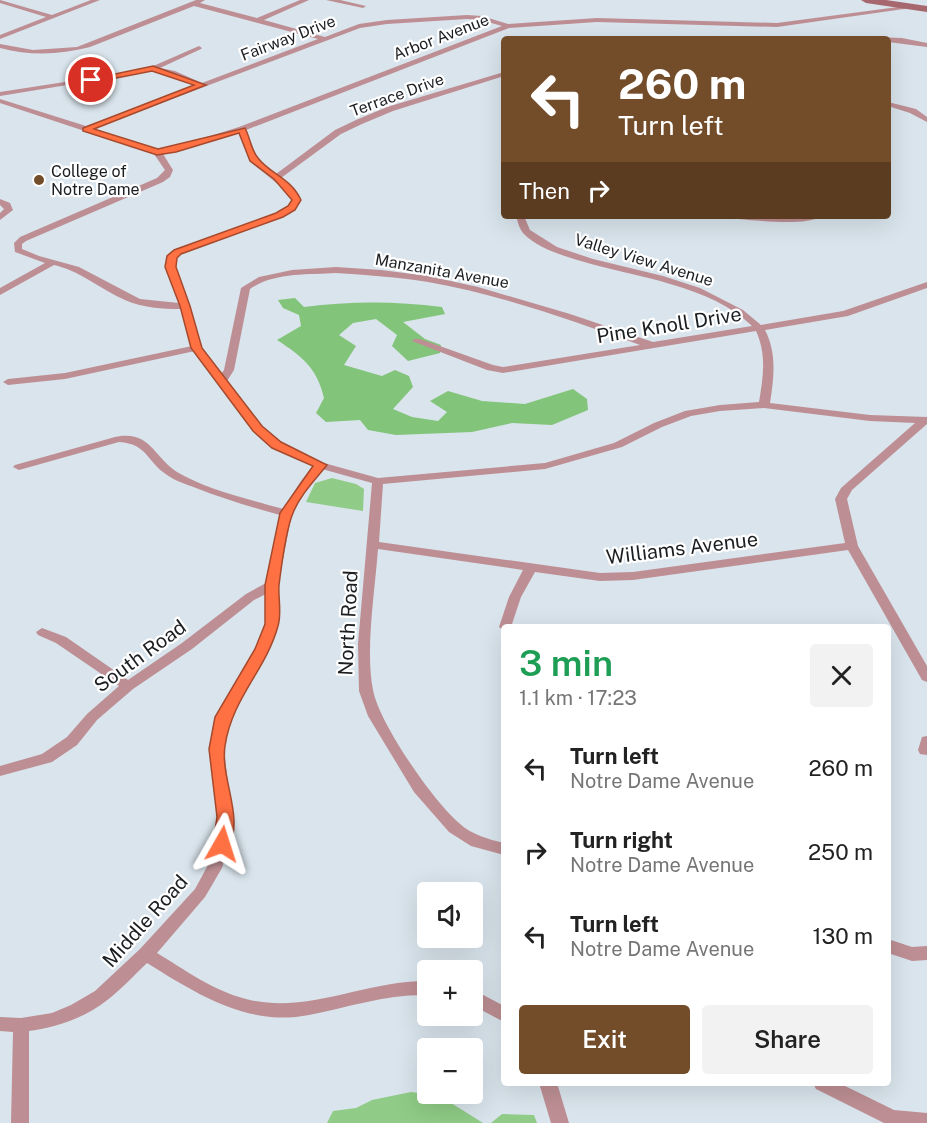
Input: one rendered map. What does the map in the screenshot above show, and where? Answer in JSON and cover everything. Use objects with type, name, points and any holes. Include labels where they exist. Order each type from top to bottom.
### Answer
[{"type":"main road","points":[[866,0],[927,9]]},
{"type":"street","points":[[0,37],[97,0]]},
{"type":"street","points":[[182,0],[198,2],[326,39]]},
{"type":"street","points":[[259,20],[306,0]]},
{"type":"street","points":[[329,0],[363,6]]},
{"type":"street","points":[[0,1],[53,17]]},
{"type":"street","points":[[0,46],[33,54],[70,51],[198,2]]},
{"type":"street","name":"Arbor Avenue","points":[[157,152],[173,150],[242,129],[508,26],[597,20],[777,25],[911,6]]},
{"type":"street","name":"Fairway Drive","points":[[86,129],[359,27],[387,22],[467,17],[482,18],[508,26]]},
{"type":"street","points":[[891,40],[927,45]]},
{"type":"street","points":[[0,94],[136,73],[153,69],[199,48]]},
{"type":"street","points":[[153,69],[202,85]]},
{"type":"street","name":"Terrace Drive","points":[[277,177],[338,132],[359,122],[390,109],[501,75]]},
{"type":"street","points":[[0,101],[157,152],[169,170],[167,175],[160,180],[96,209],[22,238],[18,243],[18,250],[26,255],[84,273],[138,302],[163,306],[185,306]]},
{"type":"street","points":[[891,105],[913,111],[927,120]]},
{"type":"street","points":[[242,129],[254,159],[277,177],[297,200],[292,208],[280,215],[190,246],[172,256],[170,267],[185,306],[197,348],[257,429],[268,440],[320,465],[378,481],[545,466],[618,445],[689,413],[764,405],[887,419],[926,420]]},
{"type":"street","points":[[0,202],[7,205],[9,210],[0,217]]},
{"type":"street","name":"Valley View Avenue","points":[[521,219],[525,231],[543,243],[570,254],[661,278],[713,296],[742,312],[760,329]]},
{"type":"street","points":[[776,219],[797,219]]},
{"type":"street","points":[[0,292],[53,262]]},
{"type":"street","name":"Manzanita Avenue","points":[[222,380],[229,369],[246,288],[264,278],[319,270],[389,273],[496,294],[581,320],[652,346]]},
{"type":"street","name":"Pine Knoll Drive","points":[[417,341],[491,368],[503,370],[845,314],[927,285]]},
{"type":"street","points":[[760,329],[769,356],[764,405]]},
{"type":"street","points":[[8,382],[65,376],[197,348]]},
{"type":"street","points":[[887,419],[905,435]]},
{"type":"street","points":[[926,420],[905,435],[848,488],[841,499],[852,546],[927,677]]},
{"type":"street","points":[[19,467],[119,439],[132,439],[146,444],[170,473],[176,476],[240,501],[286,513]]},
{"type":"street","name":"Middle Road","points":[[0,1024],[21,1025],[53,1020],[101,996],[146,954],[200,894],[214,868],[222,844],[225,817],[217,749],[223,717],[262,649],[272,624],[272,585],[286,513],[305,483],[320,465]]},
{"type":"street","name":"North Road","points":[[378,481],[364,644],[366,691],[375,716],[419,788],[454,828],[476,842],[501,848]]},
{"type":"street","name":"Williams Avenue","points":[[373,545],[600,577],[633,576],[852,546]]},
{"type":"street","points":[[506,624],[515,597],[531,569]]},
{"type":"street","name":"South Road","points":[[0,771],[47,758],[72,741],[92,717],[128,686],[187,646],[250,597],[272,585]]},
{"type":"street","points":[[42,632],[61,640],[128,686]]},
{"type":"street","points":[[891,947],[912,954],[927,953]]},
{"type":"street","points":[[146,954],[210,992],[257,1008],[280,1011],[319,1006],[396,990],[417,989]]},
{"type":"street","points":[[483,1003],[501,1013]]},
{"type":"street","points":[[20,1123],[21,1025]]},
{"type":"street","points":[[549,1086],[560,1123]]},
{"type":"street","points":[[828,1086],[892,1118],[927,1121]]},
{"type":"green space","points":[[295,298],[304,307],[373,302],[442,307],[445,314],[403,322],[425,339],[441,345],[440,353],[408,361],[392,346],[397,335],[376,319],[353,323],[339,335],[356,346],[344,365],[382,376],[395,370],[409,376],[413,387],[393,409],[412,417],[438,421],[447,412],[430,401],[448,391],[482,401],[525,404],[573,389],[587,399],[588,410],[552,425],[512,423],[472,432],[396,435],[368,430],[360,420],[326,422],[316,413],[324,398],[313,371],[308,364],[277,340],[301,326],[299,315],[283,308],[278,300]]},
{"type":"green space","points":[[332,478],[356,484],[364,489],[363,511],[306,502],[315,483]]},
{"type":"green space","points":[[417,1093],[417,1104],[453,1104],[483,1123],[327,1123],[333,1111],[356,1108],[372,1100]]},
{"type":"green space","points":[[502,1114],[534,1115],[537,1123],[491,1123]]},
{"type":"place","name":"College of Notre Dame","points":[[39,180]]},
{"type":"route","points":[[91,80],[153,69],[172,73],[202,85],[86,129],[157,152],[173,150],[242,129],[254,159],[267,172],[277,177],[297,200],[292,208],[280,215],[178,252],[172,256],[170,267],[185,306],[197,348],[257,429],[276,445],[320,465],[305,483],[286,513],[272,585],[272,624],[262,649],[223,717],[217,749],[225,817],[222,844]]}]
